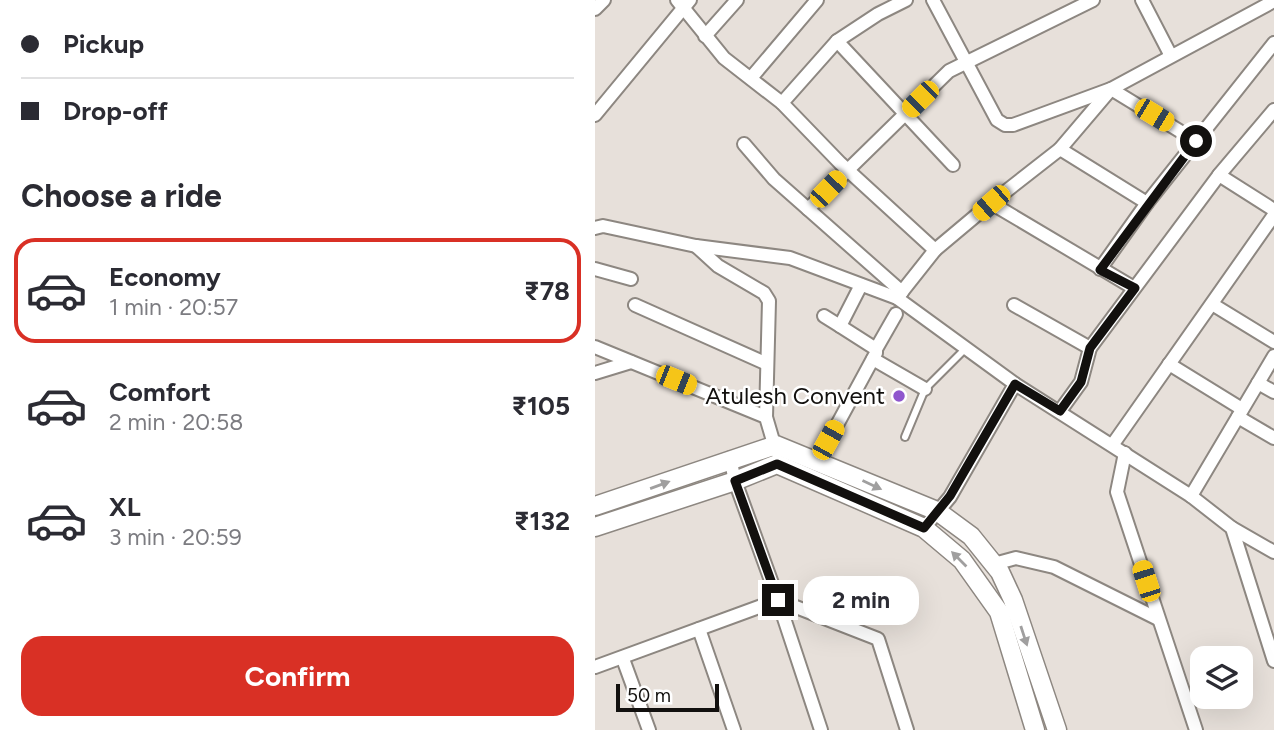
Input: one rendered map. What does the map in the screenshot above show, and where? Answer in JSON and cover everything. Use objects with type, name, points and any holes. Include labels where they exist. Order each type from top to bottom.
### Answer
[{"type":"main road","points":[[595,506],[776,444],[818,460],[908,502],[937,511],[971,536],[994,564],[1013,600],[1057,730]]},
{"type":"main road","points":[[595,527],[735,481],[777,464],[924,528],[962,560],[999,611],[1035,730]]},
{"type":"street","points":[[595,9],[604,0]]},
{"type":"street","points":[[705,36],[737,0]]},
{"type":"street","points":[[751,78],[817,0]]},
{"type":"street","points":[[782,103],[837,41],[878,13],[907,0]]},
{"type":"street","points":[[933,0],[997,120],[1005,125],[1013,125],[1111,89],[1274,1]]},
{"type":"street","points":[[808,209],[949,71],[1093,0]]},
{"type":"street","points":[[1142,0],[1171,55]]},
{"type":"street","points":[[595,116],[683,3],[724,58],[782,103],[847,169],[935,250]]},
{"type":"street","points":[[837,41],[953,165]]},
{"type":"street","points":[[1100,270],[1147,203],[1274,43]]},
{"type":"street","points":[[1111,89],[1196,141]]},
{"type":"street","points":[[899,295],[935,250],[1060,149],[1111,89]]},
{"type":"street","points":[[1060,411],[1081,382],[1090,348],[1219,175],[1274,110]]},
{"type":"street","points":[[744,144],[774,179],[899,295],[966,348],[1015,384],[1191,496],[1232,528],[1274,552]]},
{"type":"street","points":[[1060,149],[1147,203]]},
{"type":"street","points":[[1113,444],[1274,213],[1219,175]]},
{"type":"street","points":[[991,203],[1100,270],[1135,288]]},
{"type":"street","points":[[595,228],[603,226],[697,246],[790,258],[861,285],[899,295]]},
{"type":"street","points":[[697,246],[718,266],[764,293],[769,301],[765,363],[766,417],[776,444],[777,464]]},
{"type":"street","points":[[595,269],[631,279]]},
{"type":"street","points":[[840,326],[861,285]]},
{"type":"street","points":[[1212,304],[1274,342]]},
{"type":"street","points":[[635,305],[765,363]]},
{"type":"street","points":[[1014,305],[1090,348]]},
{"type":"street","points":[[818,460],[896,314]]},
{"type":"street","points":[[824,316],[925,389]]},
{"type":"street","points":[[595,347],[766,417]]},
{"type":"street","points":[[1191,496],[1274,356]]},
{"type":"street","points":[[595,373],[631,362]]},
{"type":"street","points":[[1169,364],[1274,438]]},
{"type":"street","points":[[1258,383],[1274,392]]},
{"type":"street","points":[[924,528],[950,496],[1015,384]]},
{"type":"street","points":[[1125,453],[1117,492],[1196,730]]},
{"type":"street","points":[[730,458],[735,481],[821,730]]},
{"type":"street","points":[[1232,528],[1273,656]]},
{"type":"street","points":[[994,564],[1016,558],[1054,568],[1158,619]]},
{"type":"street","points":[[595,667],[623,659],[778,600],[877,639],[907,730]]},
{"type":"street","points":[[699,629],[734,730]]},
{"type":"street","points":[[623,659],[649,730]]},
{"type":"lane","points":[[905,438],[925,389],[966,348]]},
{"type":"place","name":"Atulesh Convent","points":[[899,396]]},
{"type":"route","points":[[778,600],[735,481],[777,464],[924,528],[950,496],[1015,384],[1060,411],[1073,396],[1088,366],[1090,348],[1135,288],[1100,270],[1147,203],[1196,141]]}]
